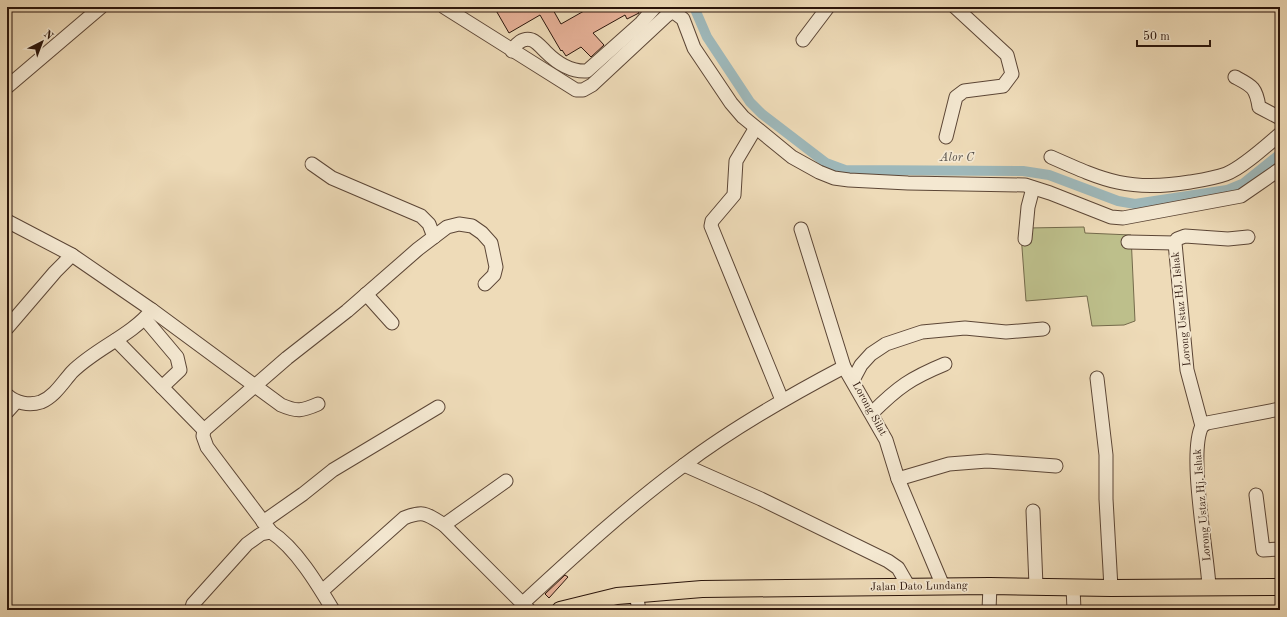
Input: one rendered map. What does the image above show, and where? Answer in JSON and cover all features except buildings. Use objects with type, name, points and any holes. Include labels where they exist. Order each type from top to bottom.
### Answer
[{"type":"main road","name":"Jalan Dato Lundang","points":[[560,610],[617,596],[702,589],[943,586],[1111,588],[1209,586],[1280,587]]},
{"type":"street","points":[[7,87],[100,7]]},
{"type":"street","points":[[512,51],[517,43],[526,39],[532,40],[551,57],[569,69],[579,72],[588,71],[642,24],[655,7]]},
{"type":"street","points":[[803,40],[828,7]]},
{"type":"street","points":[[946,137],[956,97],[964,91],[1003,86],[1012,74],[1007,55],[955,7]]},
{"type":"street","points":[[447,8],[512,51],[576,90],[583,90],[592,85],[665,17],[670,13],[674,13],[683,19],[694,48],[731,103],[755,129],[792,157],[834,178],[908,183],[1016,184],[1033,188],[1111,217],[1133,218],[1241,196],[1280,169]]},
{"type":"street","points":[[1235,77],[1252,86],[1257,94],[1259,107],[1280,118]]},
{"type":"street","points":[[755,129],[736,160],[732,198],[715,217],[711,226],[782,400]]},
{"type":"street","points":[[1051,157],[1114,183],[1147,186],[1176,184],[1227,174],[1280,134]]},
{"type":"street","points":[[312,164],[332,178],[421,216],[428,224],[434,237]]},
{"type":"street","points":[[1025,239],[1028,207],[1033,188]]},
{"type":"street","points":[[7,221],[72,255],[148,315],[255,385],[281,405],[293,410],[305,410],[318,404]]},
{"type":"street","points":[[334,610],[322,591],[290,549],[267,527],[207,447],[203,436],[204,430],[255,385],[447,227],[459,224],[472,226],[482,233],[491,243],[496,267],[494,276],[485,284]]},
{"type":"street","name":"Lorong Silat","points":[[801,230],[844,367],[854,380],[886,440],[898,479],[943,586]]},
{"type":"street","name":"Lorong Ustaz HJ. Ishak","points":[[1202,426],[1187,370],[1175,243],[1177,239],[1185,236],[1228,239],[1248,237]]},
{"type":"street","points":[[1128,242],[1175,243]]},
{"type":"street","points":[[7,328],[72,255]]},
{"type":"street","points":[[366,294],[392,323]]},
{"type":"street","points":[[10,403],[41,402],[53,394],[72,372],[90,357],[116,340],[148,315]]},
{"type":"street","points":[[148,315],[177,357],[180,370],[162,387]]},
{"type":"street","points":[[854,380],[861,365],[871,354],[886,344],[922,332],[965,328],[1006,332],[1043,329]]},
{"type":"street","points":[[116,340],[204,430]]},
{"type":"street","points":[[872,413],[901,386],[919,375],[945,364]]},
{"type":"street","points":[[322,591],[404,518],[417,513],[430,516],[444,525],[526,607],[608,526],[684,465],[782,400],[844,367]]},
{"type":"street","points":[[1098,378],[1106,455],[1106,499],[1111,588]]},
{"type":"street","points":[[191,610],[193,604],[247,544],[261,534],[303,494],[333,470],[438,407]]},
{"type":"street","points":[[1202,426],[1207,422],[1280,409]]},
{"type":"street","name":"Lorong Ustaz Hj. Ishak","points":[[1202,426],[1198,434],[1198,472],[1209,586]]},
{"type":"street","points":[[898,479],[949,464],[987,462],[1056,466]]},
{"type":"street","points":[[684,465],[761,499],[888,561],[898,568],[909,587]]},
{"type":"street","points":[[444,525],[506,481]]},
{"type":"street","points":[[1256,495],[1263,550],[1280,549]]},
{"type":"street","points":[[1033,511],[1036,586]]},
{"type":"street","points":[[989,610],[990,586]]},
{"type":"street","points":[[1074,587],[1074,610]]},
{"type":"street","points":[[636,594],[639,610]]},
{"type":"green space","points":[[1084,227],[1085,233],[1131,235],[1135,321],[1124,325],[1092,326],[1087,296],[1026,301],[1021,234],[1028,228]]},
{"type":"waterway","name":"Alor C","points":[[694,7],[707,37],[750,102],[762,114],[826,163],[845,170],[1023,171],[1049,175],[1118,201],[1135,204],[1227,190],[1244,183],[1280,154]]}]
